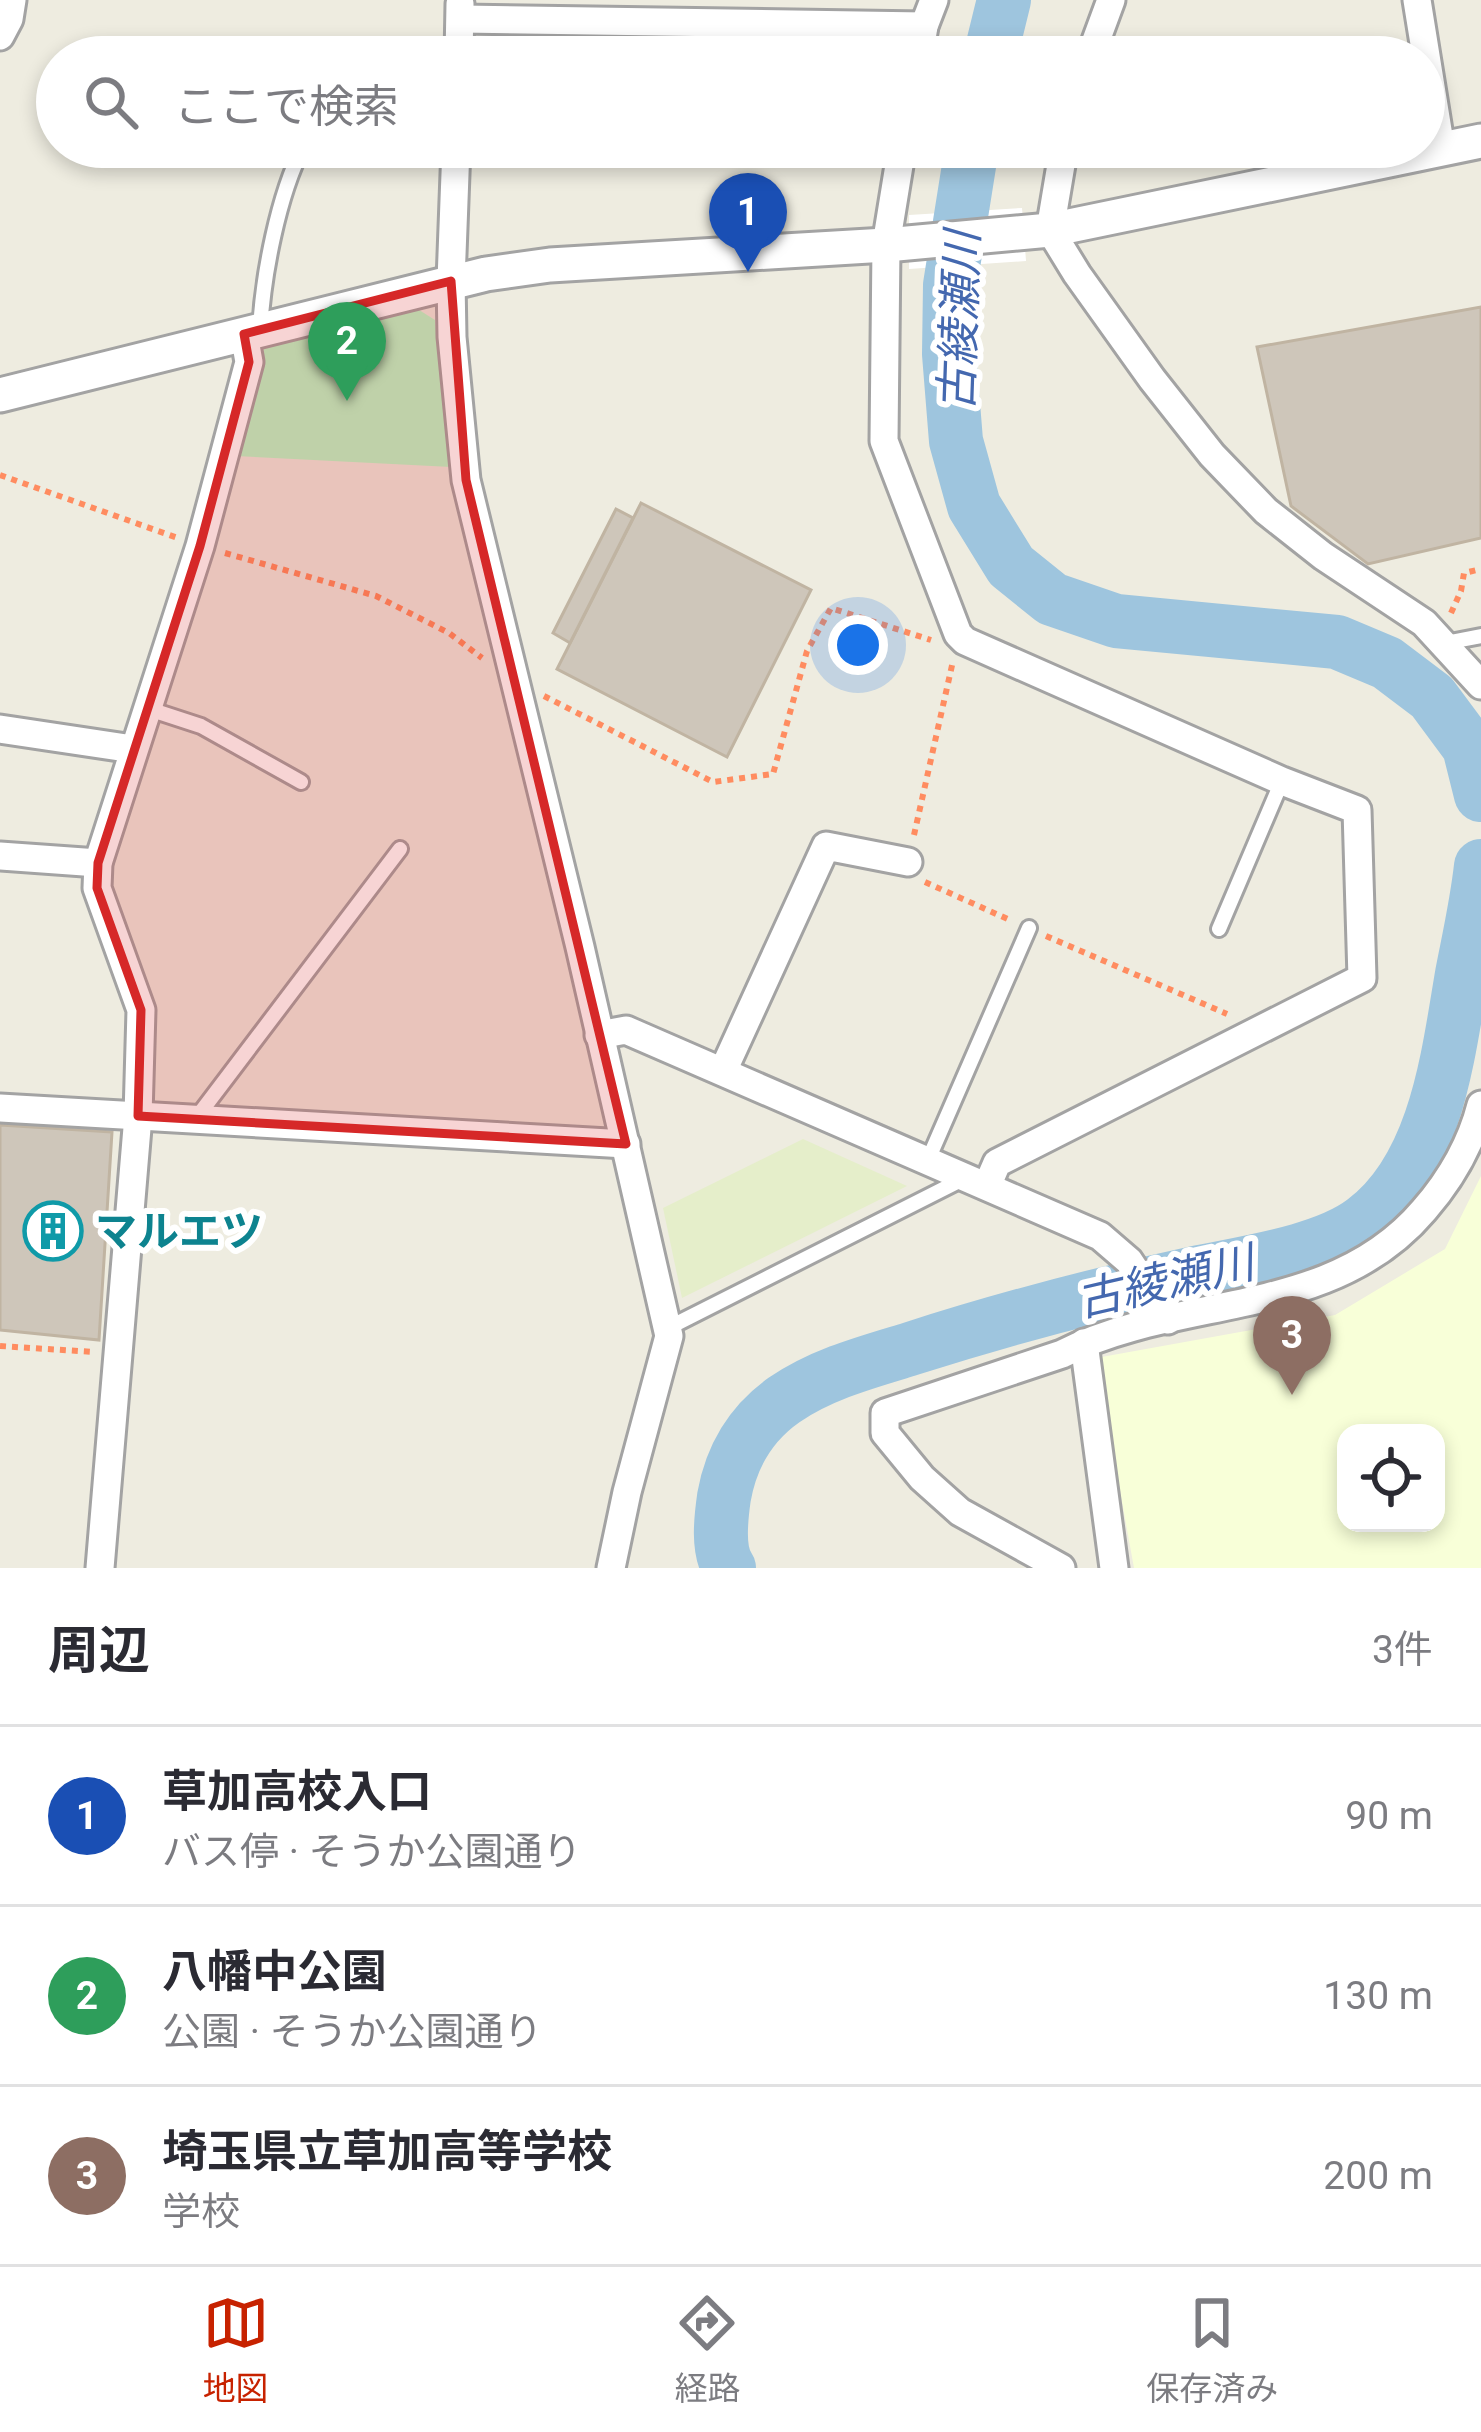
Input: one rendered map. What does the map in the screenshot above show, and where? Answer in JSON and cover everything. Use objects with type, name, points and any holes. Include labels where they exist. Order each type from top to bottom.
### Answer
[{"type":"street","points":[[0,36],[12,0]]},
{"type":"street","points":[[1098,36],[1112,0]]},
{"type":"street","points":[[1417,0],[1423,36]]},
{"type":"street","points":[[460,9],[929,13]]},
{"type":"street","points":[[1445,148],[1481,141]]},
{"type":"street","points":[[455,168],[452,337],[466,480],[669,1336],[611,1568]]},
{"type":"street","points":[[901,168],[884,440],[958,634],[1282,781],[1357,810],[1362,978],[997,1163],[977,1181]]},
{"type":"street","points":[[1035,231],[1059,168]]},
{"type":"street","points":[[0,394],[451,281],[550,265],[1035,231],[1348,168]]},
{"type":"street","points":[[1035,231],[1089,292],[1212,455],[1266,512],[1424,623],[1481,685]]},
{"type":"street","points":[[100,1568],[138,1116],[141,1010],[97,888],[98,862],[200,545],[249,362],[252,332]]},
{"type":"street","points":[[0,729],[133,749]]},
{"type":"street","points":[[723,1071],[826,846],[908,862]]},
{"type":"street","points":[[0,856],[98,862]]},
{"type":"street","points":[[599,1035],[626,1030],[1100,1236],[1130,1261],[1165,1313]]},
{"type":"street","points":[[0,1108],[626,1144]]},
{"type":"street","points":[[1061,1568],[947,1501],[885,1433],[885,1413],[1062,1354],[1165,1313],[1247,1303],[1348,1270],[1405,1233],[1442,1189],[1480,1114]]},
{"type":"street","points":[[1084,1342],[1114,1568]]},
{"type":"lane","points":[[252,332],[261,309],[281,204],[295,168]]},
{"type":"lane","points":[[1442,640],[1481,637]]},
{"type":"lane","points":[[146,708],[201,726],[301,782]]},
{"type":"lane","points":[[1219,929],[1282,781]]},
{"type":"lane","points":[[194,1121],[400,849]]},
{"type":"lane","points":[[928,1160],[1029,928]]},
{"type":"lane","points":[[668,1328],[977,1181]]},
{"type":"path","points":[[1442,640],[1464,573],[1481,569]]},
{"type":"path","points":[[958,634],[905,874],[1263,1030]]},
{"type":"path","points":[[0,1346],[117,1354]]},
{"type":"highlighted area","points":[[451,281],[466,480],[626,1144],[138,1116],[141,1010],[97,888],[98,863],[200,546],[249,362],[244,334]]},
{"type":"shaded area","points":[[803,1139],[907,1186],[682,1298],[663,1208]]},
{"type":"shaded area","points":[[1481,1176],[1481,1568],[1134,1568],[1096,1358],[1335,1315],[1445,1249]]},
{"type":"green space","points":[[416,308],[435,320],[451,467],[235,456],[265,345]]},
{"type":"pier","points":[[1022,208],[1026,261],[909,269],[909,215]]},
{"type":"building","points":[[1481,307],[1481,538],[1368,564],[1291,506],[1257,347]]},
{"type":"building","points":[[641,503],[811,590],[727,757],[557,669]]},
{"type":"building","points":[[616,509],[633,518],[570,643],[553,633]]},
{"type":"building","name":"マルエツ","points":[[0,1125],[112,1132],[99,1340],[0,1330]]},
{"type":"waterway","name":"古綾瀬川","points":[[995,36],[1004,0]]},
{"type":"waterway","name":"古綾瀬川","points":[[969,168],[950,285],[949,354],[956,441],[974,506],[1011,566],[1052,599],[1116,621],[1337,642],[1387,663],[1432,697],[1469,747],[1481,795]]},
{"type":"waterway","name":"古綾瀬川","points":[[729,1568],[721,1524],[732,1468],[762,1419],[799,1391],[861,1364],[1018,1317],[1308,1248],[1364,1221],[1408,1171],[1435,1108],[1481,866]]},
{"type":"place","name":"草加高校入口","points":[[748,272]]},
{"type":"place","name":"八幡中公園","points":[[347,401]]},
{"type":"place","name":"マルエツ","points":[[53,1231]]},
{"type":"place","name":"埼玉県立草加高等学校","points":[[1292,1395]]}]
